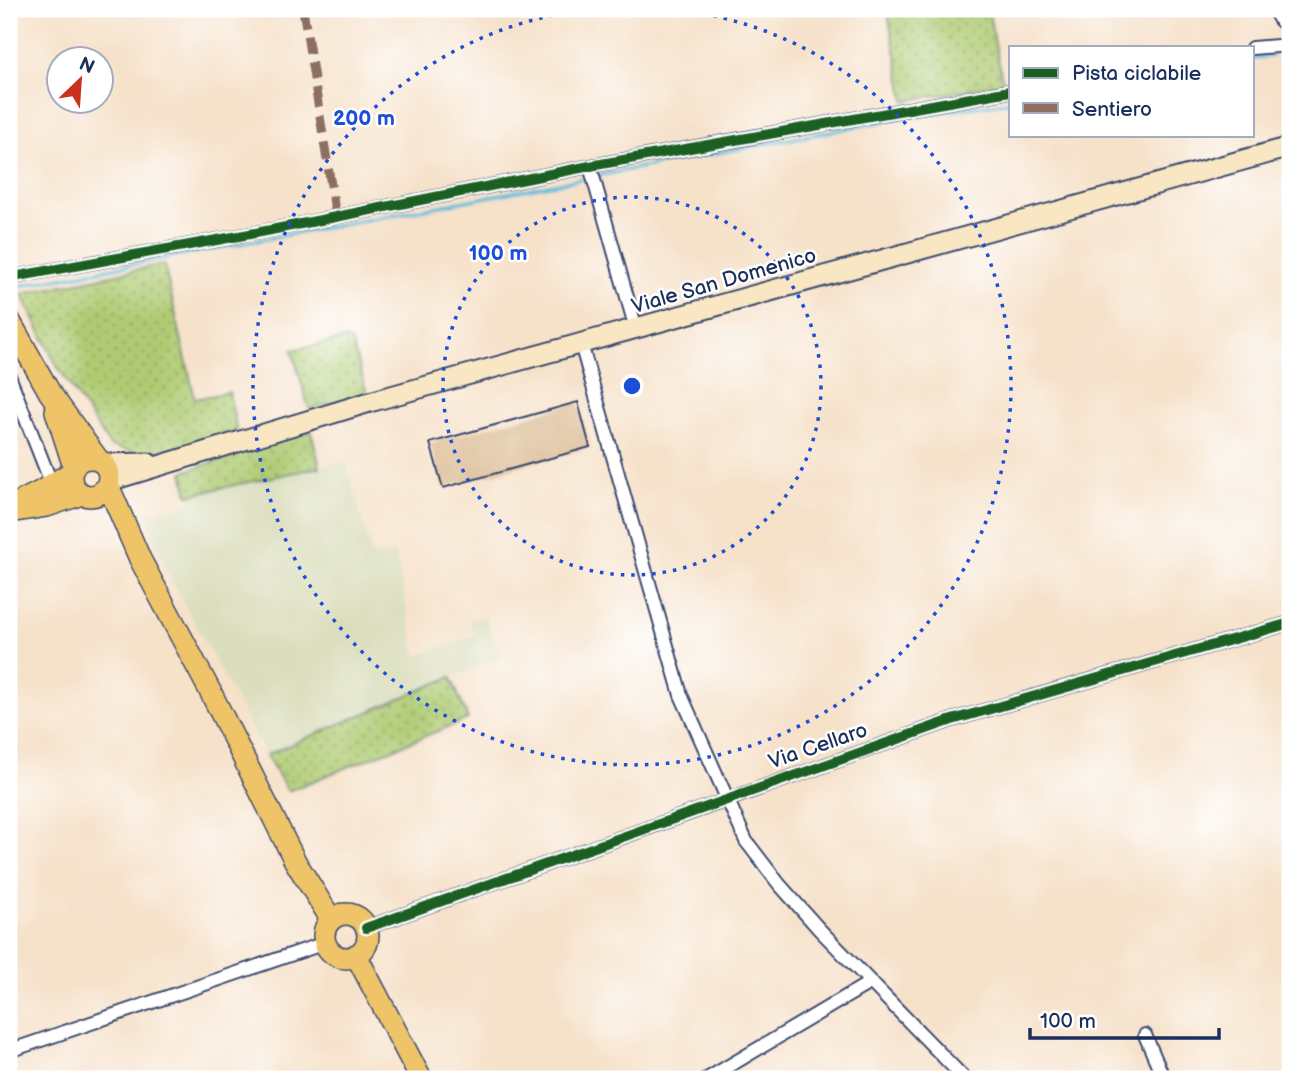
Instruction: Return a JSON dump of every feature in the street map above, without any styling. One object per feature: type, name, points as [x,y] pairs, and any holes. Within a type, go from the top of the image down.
[{"type":"main road","name":"Viale San Domenico","points":[[105,472],[170,463],[373,401],[1290,147]]},
{"type":"main road","points":[[9,320],[50,393],[105,472],[134,546],[295,861],[331,919]]},
{"type":"main road","points":[[50,393],[73,470],[75,487],[134,546]]},
{"type":"main road","points":[[9,510],[52,485],[88,458],[105,472]]},
{"type":"main road","points":[[9,510],[47,506],[85,495],[100,494],[105,472]]},
{"type":"main road","points":[[344,914],[362,922],[366,928],[365,946],[356,955],[344,958],[338,956],[325,943],[325,930],[331,919],[344,914]]},
{"type":"main road","points":[[356,955],[421,1079]]},
{"type":"street","points":[[1273,9],[1280,20],[1290,28]]},
{"type":"street","points":[[1254,48],[1290,45]]},
{"type":"street","points":[[9,273],[19,276],[593,173],[1009,91]]},
{"type":"street","points":[[593,173],[636,329]]},
{"type":"street","points":[[581,344],[681,695],[746,841],[779,884],[965,1079]]},
{"type":"street","points":[[9,376],[52,485]]},
{"type":"street","name":"Via Cellaro","points":[[366,928],[952,720],[1290,623]]},
{"type":"street","points":[[9,1052],[325,943]]},
{"type":"street","points":[[707,1079],[871,982]]},
{"type":"street","points":[[1145,1035],[1164,1079]]},
{"type":"shaded area","points":[[346,461],[372,555],[395,554],[417,656],[475,635],[469,621],[485,615],[501,657],[266,755],[165,568],[147,514],[190,504],[188,495]]},
{"type":"green space","points":[[887,9],[988,9],[1003,83],[905,101]]},
{"type":"green space","points":[[164,264],[195,399],[229,392],[237,431],[145,455],[110,446],[57,366],[22,294]]},
{"type":"green space","points":[[346,339],[351,341],[353,346],[367,393],[309,409],[292,350]]},
{"type":"green space","points":[[311,431],[320,467],[188,495],[183,472]]},
{"type":"green space","points":[[451,677],[468,719],[288,791],[266,755]]},
{"type":"building","points":[[578,402],[590,447],[443,488],[430,443]]},
{"type":"waterway","points":[[1254,59],[1272,56]]},
{"type":"waterway","points":[[9,288],[912,116],[1009,102]]},
{"type":"marked path","points":[[303,9],[336,217]]},
{"type":"cycle path","points":[[9,273],[19,276],[261,232],[590,166],[1009,91]]},
{"type":"cycle path","points":[[366,928],[952,720],[1290,623]]}]
